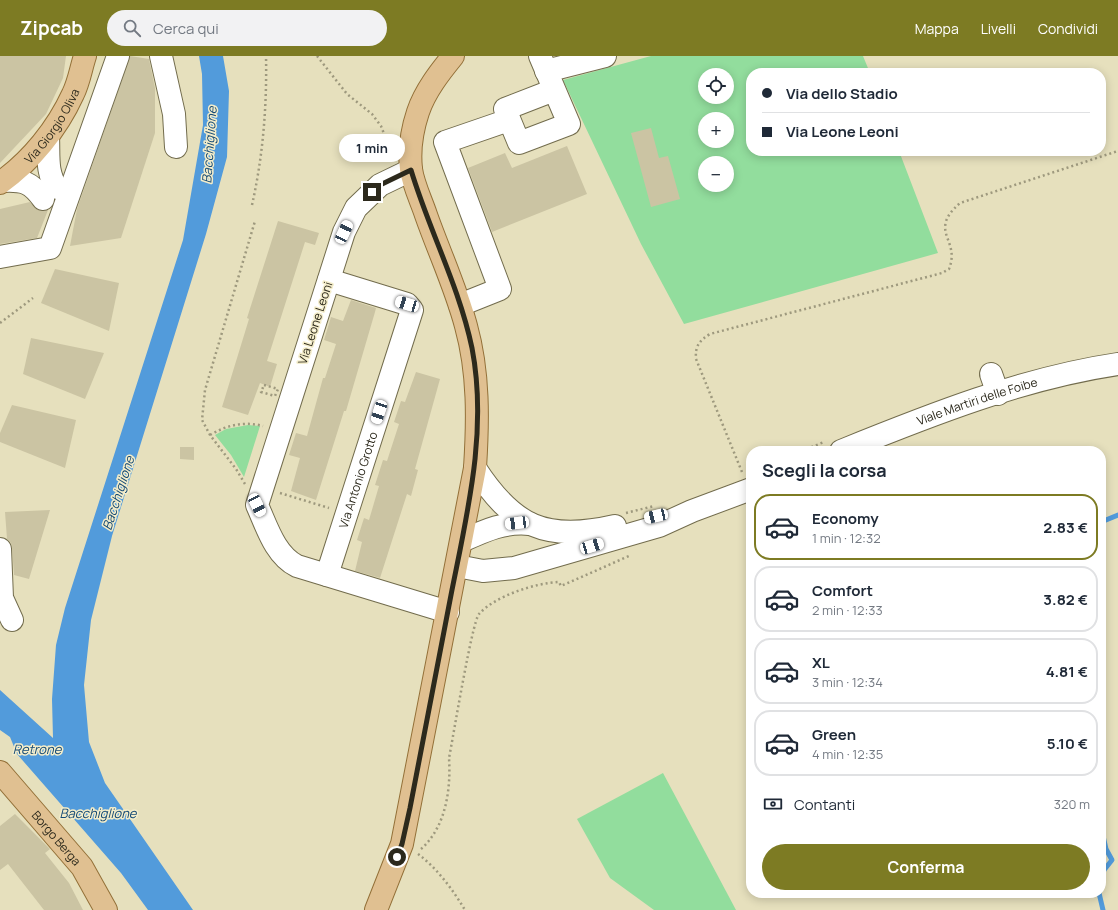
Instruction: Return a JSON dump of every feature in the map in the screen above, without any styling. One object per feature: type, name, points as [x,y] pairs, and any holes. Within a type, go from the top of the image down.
[{"type":"main road","name":"Via Giorgio Oliva","points":[[2,182],[47,136],[74,93],[85,56]]},
{"type":"main road","points":[[376,910],[402,844],[475,468],[478,421],[472,348],[460,305],[418,193],[406,173],[413,130],[418,111],[438,66],[453,56]]},
{"type":"main road","name":"Borgo Berga","points":[[0,772],[82,867],[106,910]]},
{"type":"street","points":[[0,257],[50,248],[118,56]]},
{"type":"street","points":[[161,56],[174,114],[176,147]]},
{"type":"street","points":[[547,75],[569,124],[519,143],[505,109],[547,75],[604,56]]},
{"type":"street","points":[[460,305],[500,289],[445,142],[510,120]]},
{"type":"street","points":[[2,182],[17,180],[50,195],[42,181],[47,136],[57,139],[62,148],[70,154]]},
{"type":"street","name":"Via Leone Leoni","points":[[260,496],[344,232],[356,208],[380,185],[406,173]]},
{"type":"street","name":"Via Antonio Grotto","points":[[327,574],[412,310],[407,304],[329,280]]},
{"type":"street","name":"Viale Martiri delle Foibe","points":[[854,446],[926,417],[998,394],[1061,376],[1118,364]]},
{"type":"street","points":[[991,374],[998,394]]},
{"type":"street","points":[[475,468],[486,485],[507,508],[518,518],[530,524]]},
{"type":"street","points":[[457,566],[482,571],[514,568],[659,526],[746,483]]},
{"type":"street","points":[[260,496],[280,552],[288,562],[448,612]]},
{"type":"street","points":[[462,541],[504,524],[530,524],[564,533],[589,532],[656,516],[692,510]]},
{"type":"street","points":[[0,549],[2,598],[12,620]]},
{"type":"path","points":[[252,205],[259,172],[264,127],[267,90],[266,56]]},
{"type":"path","points":[[317,56],[347,94],[372,114],[381,126],[406,173]]},
{"type":"path","points":[[1106,155],[1118,151]]},
{"type":"path","points":[[746,480],[696,359],[695,350],[700,341],[710,334],[942,273],[949,268],[953,255],[944,227],[946,219],[960,203],[1103,156]]},
{"type":"path","points":[[255,221],[205,390],[202,420],[210,435],[236,469],[260,496],[346,513]]},
{"type":"path","points":[[0,323],[33,298]]},
{"type":"path","points":[[264,385],[278,389],[276,396],[261,392],[264,385]]},
{"type":"path","points":[[210,435],[231,425],[243,423],[252,423],[281,431]]},
{"type":"path","points":[[623,513],[656,506]]},
{"type":"path","points":[[465,910],[458,898],[429,862],[416,853],[427,843],[439,822],[447,798],[451,781],[449,758],[478,616],[497,599],[548,582],[559,582],[561,586]]},
{"type":"green space","points":[[651,56],[863,56],[868,68],[746,68],[746,156],[901,156],[938,253],[684,324],[641,244],[563,80]]},
{"type":"green space","points":[[248,425],[260,426],[244,477],[231,455],[215,435],[226,429]]},
{"type":"green space","points":[[663,773],[736,910],[654,910],[610,878],[577,819]]},
{"type":"water","name":"Bacchiglione","points":[[199,56],[223,56],[229,91],[227,157],[206,234],[112,536],[91,620],[84,685],[89,742],[105,783],[193,910],[148,910],[121,873],[17,754],[10,737],[0,730],[0,690],[53,738],[52,699],[56,645],[65,608],[183,240],[203,125],[202,74]]},
{"type":"building","points":[[0,56],[66,56],[63,78],[46,114],[0,163]]},
{"type":"building","points":[[130,56],[149,59],[155,88],[155,133],[121,238],[70,246],[77,209]]},
{"type":"building","points":[[651,128],[659,158],[668,156],[680,199],[651,207],[631,133]]},
{"type":"building","points":[[567,146],[587,194],[492,232],[468,168],[505,153],[512,168]]},
{"type":"building","points":[[30,202],[38,210],[48,210],[37,238],[0,244],[0,209]]},
{"type":"building","points":[[278,221],[319,233],[315,245],[305,242],[267,361],[277,364],[270,387],[260,383],[248,415],[222,407],[249,319],[247,318]]},
{"type":"building","points":[[55,269],[119,283],[109,331],[41,303]]},
{"type":"building","points":[[351,300],[376,308],[346,411],[344,411],[316,500],[291,491],[300,458],[289,455],[296,433],[307,436],[323,378],[325,378],[336,344],[324,340],[331,317],[343,321]]},
{"type":"building","points":[[31,338],[104,353],[85,399],[23,374]]},
{"type":"building","points":[[416,372],[440,379],[415,469],[418,470],[411,496],[407,494],[380,578],[355,571],[362,542],[357,540],[364,518],[369,520],[379,486],[375,485],[383,460],[387,461],[399,424],[394,422],[401,401],[405,402]]},
{"type":"building","points":[[12,405],[76,420],[65,468],[0,442],[0,433]]},
{"type":"building","points":[[180,447],[194,447],[194,460],[180,459]]},
{"type":"building","points":[[50,510],[29,579],[14,575],[12,548],[11,543],[7,539],[5,512]]},
{"type":"building","points":[[15,814],[50,849],[45,853],[69,883],[83,910],[44,910],[8,864],[0,870],[0,826]]},
{"type":"waterway","points":[[1106,520],[1118,515]]},
{"type":"waterway","points":[[1106,849],[1112,860],[1106,868]]},
{"type":"waterway","points":[[1100,898],[1103,910]]},
{"type":"route","points":[[372,192],[380,185],[411,170],[430,227],[457,296],[472,348],[478,421],[475,468],[462,541],[410,808],[402,844],[397,857]]},
{"type":"water label","name":"Retrone","points":[[37,749]]}]
